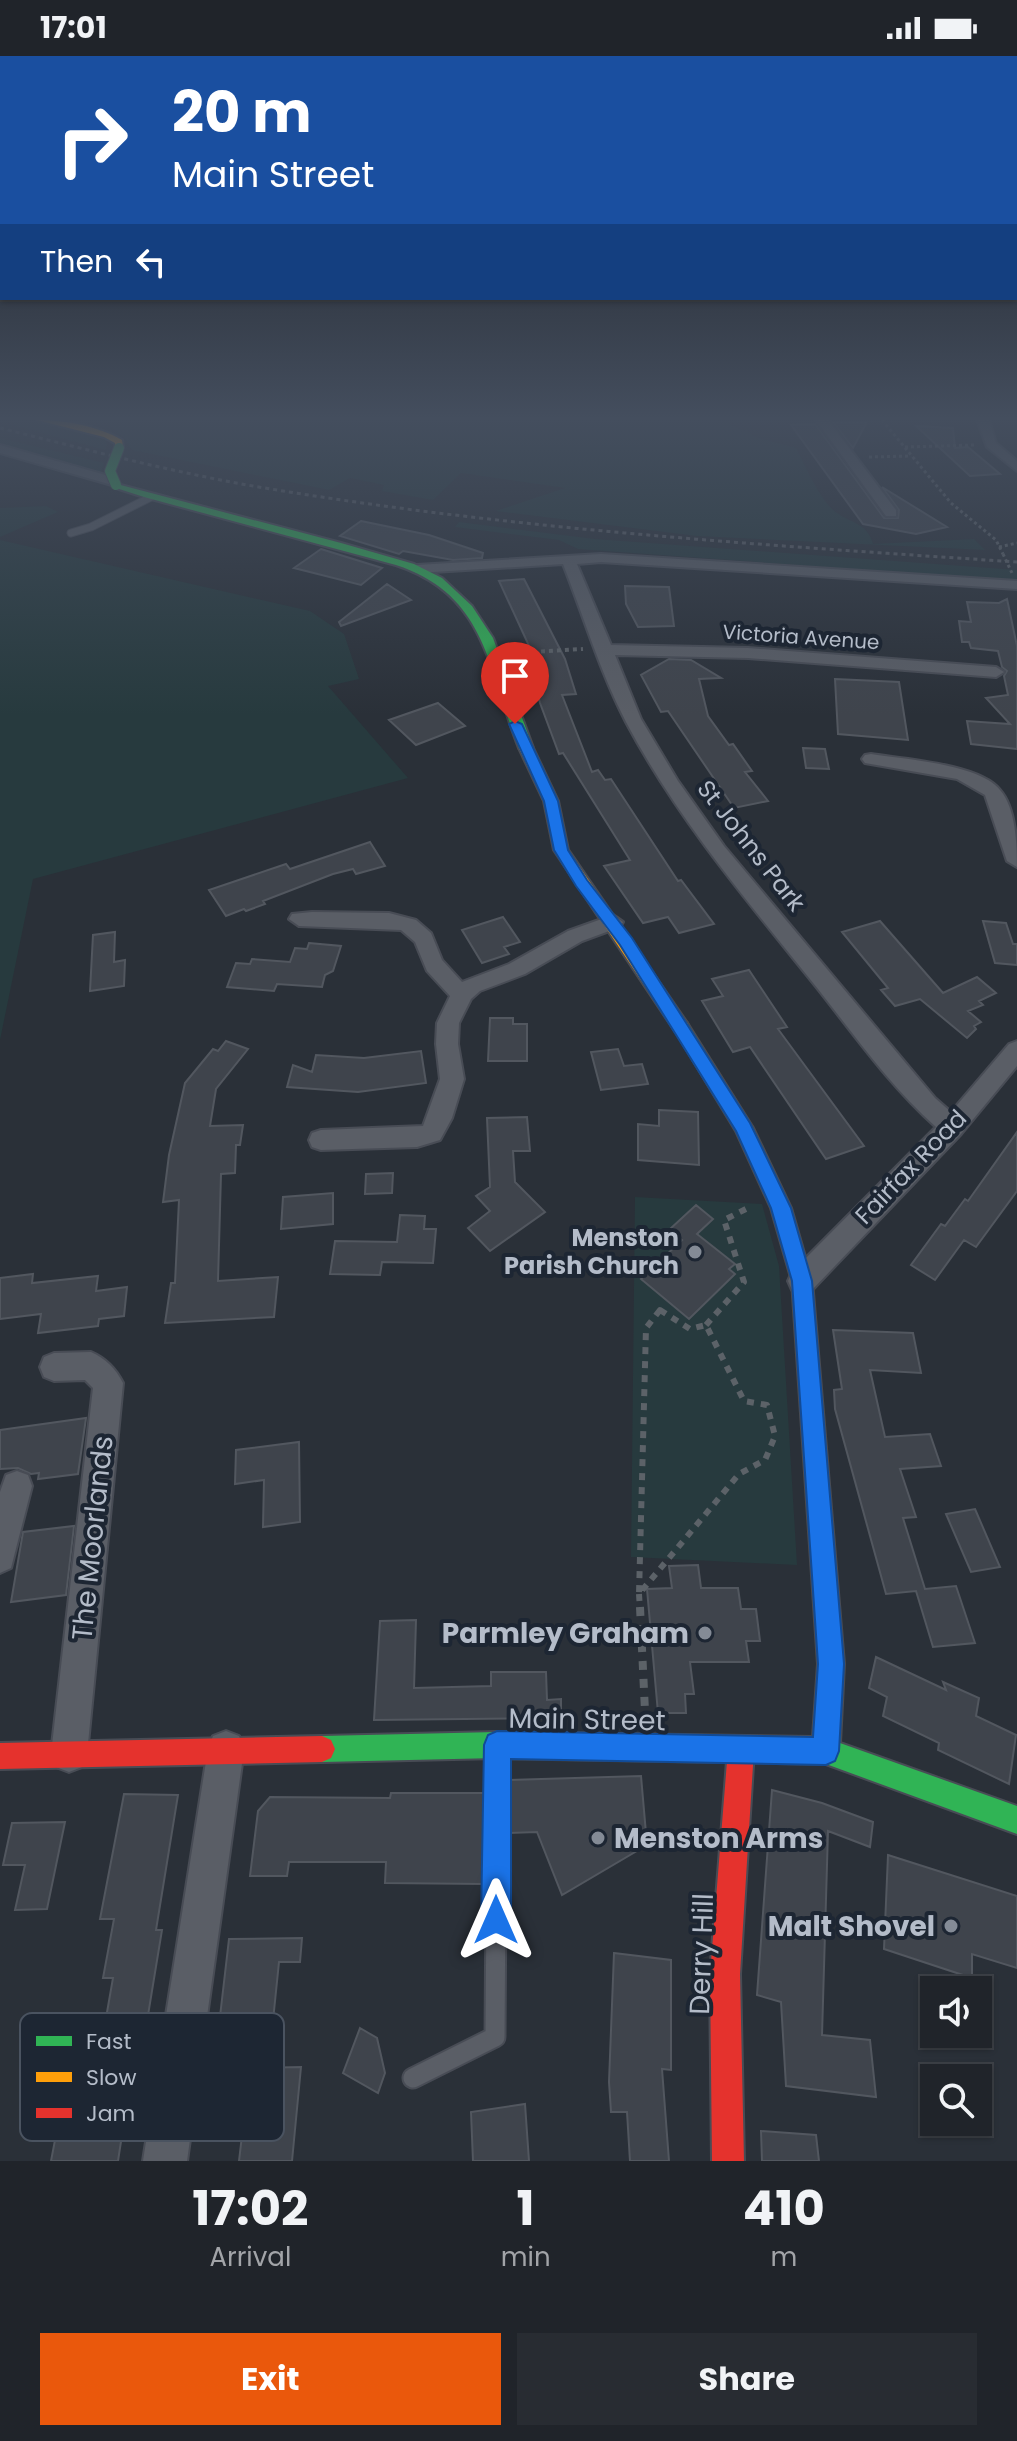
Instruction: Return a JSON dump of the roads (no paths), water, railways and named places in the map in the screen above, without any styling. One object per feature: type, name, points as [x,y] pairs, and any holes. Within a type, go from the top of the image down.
[{"type":"street","points":[[231,518],[317,538],[417,569],[447,586],[478,621],[496,654],[515,724],[551,801],[561,850],[581,883],[613,922],[744,1128],[775,1195],[802,1281],[831,1664],[826,1751]]},
{"type":"street","points":[[417,569],[568,559],[629,560],[1015,579]]},
{"type":"street","name":"St Johns Park","points":[[568,559],[633,719],[654,758],[717,850],[880,1050],[927,1105],[952,1127]]},
{"type":"street","name":"Victoria Avenue","points":[[603,649],[748,653],[996,672]]},
{"type":"street","points":[[871,759],[962,774],[993,792],[1017,861]]},
{"type":"street","points":[[299,919],[318,917],[346,921],[383,918],[404,923],[417,930],[425,940],[433,963],[462,994]]},
{"type":"street","points":[[321,1140],[417,1137],[431,1133],[438,1127],[452,1079],[447,1044],[448,1023],[462,994],[472,986],[517,969],[575,936],[613,922]]},
{"type":"street","name":"Fairfax Road","points":[[802,1281],[952,1127],[1017,1050]]},
{"type":"street","name":"The Moorlands","points":[[54,1367],[91,1366],[108,1383],[69,1754]]},
{"type":"street","points":[[0,1557],[17,1486]]},
{"type":"street","name":"Main Street","points":[[0,1756],[497,1745],[826,1751],[1017,1820]]},
{"type":"street","points":[[187,2013],[226,1749]]},
{"type":"street","name":"Derry Hill","points":[[728,2161],[725,1974],[741,1749]]},
{"type":"street","points":[[165,2161],[168,2141]]},
{"type":"lane","points":[[71,533],[109,518]]},
{"type":"lane","points":[[413,2078],[495,2037],[497,1745]]},
{"type":"railway","points":[[483,518],[729,542],[1017,562]]},
{"type":"place","name":"Menston Parish Church","points":[[695,1252]]},
{"type":"place","name":"Parmley Graham","points":[[705,1633]]},
{"type":"place","name":"Menston Arms","points":[[598,1838]]},
{"type":"place","name":"Malt Shovel","points":[[951,1926]]}]
